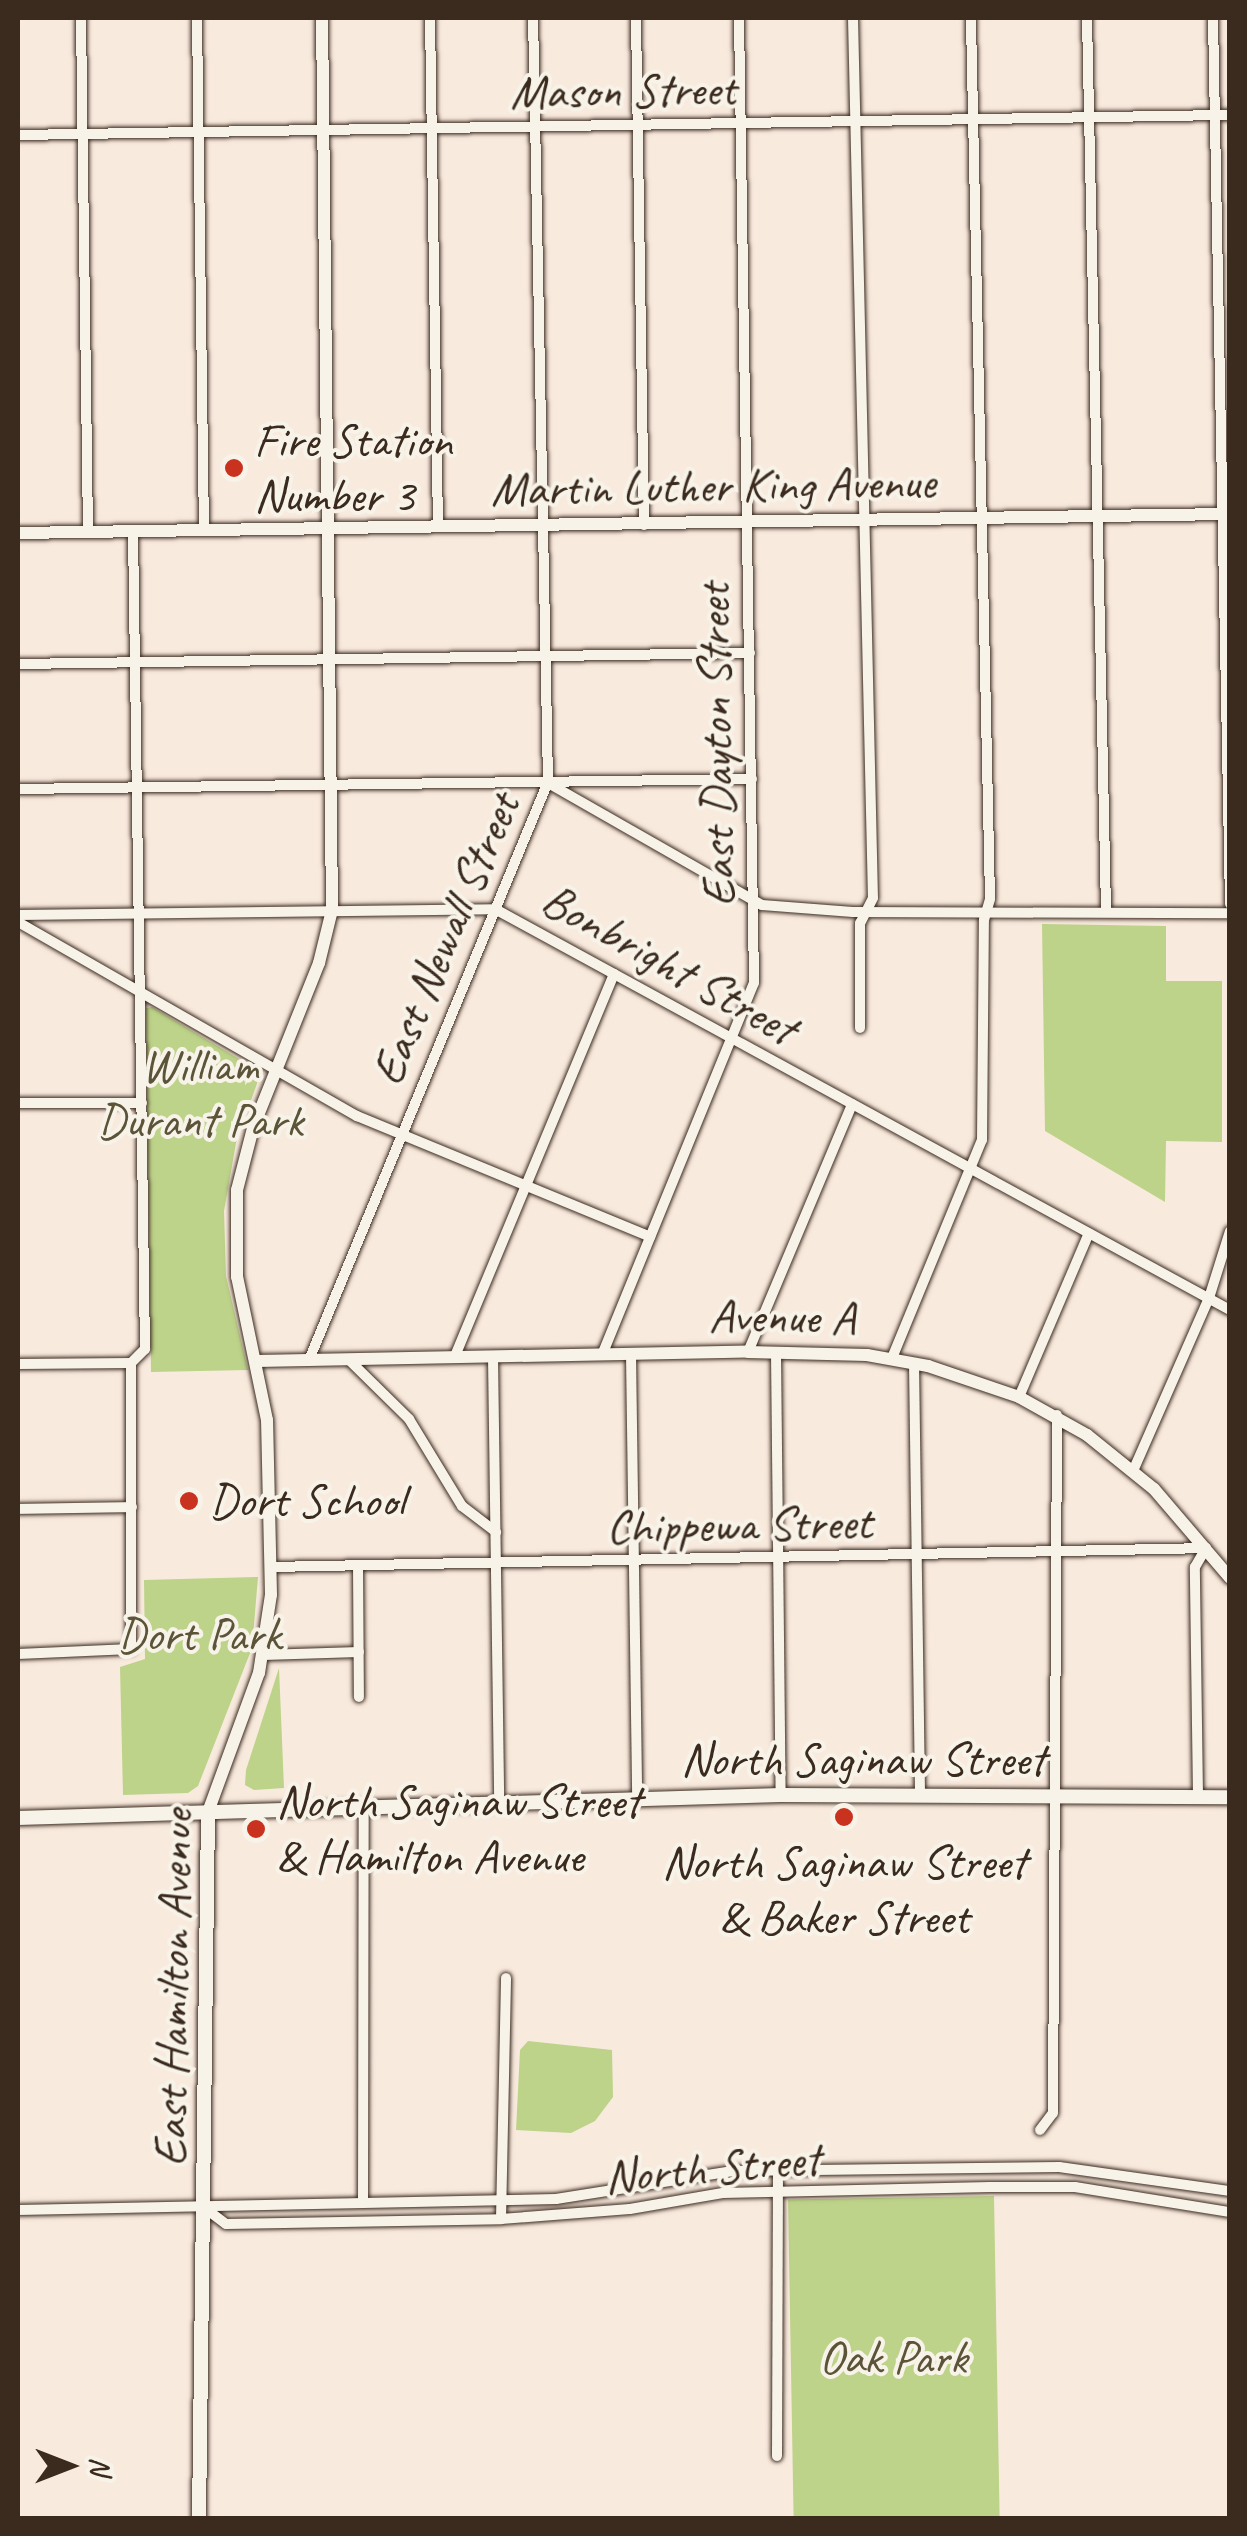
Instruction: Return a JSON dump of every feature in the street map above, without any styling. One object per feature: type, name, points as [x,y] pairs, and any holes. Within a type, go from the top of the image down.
[{"type":"main road","name":"North Saginaw Street","points":[[18,1818],[781,1796],[1230,1796]]},
{"type":"main road","name":"East Hamilton Avenue","points":[[199,2518],[206,2208],[208,1812]]},
{"type":"street","points":[[81,18],[88,532]]},
{"type":"street","points":[[197,18],[204,531]]},
{"type":"street","name":"East Hamilton Avenue","points":[[208,1812],[264,1655],[271,1567],[267,1420],[237,1277],[235,1211],[246,1150],[332,910],[322,18]]},
{"type":"street","points":[[430,18],[438,528]]},
{"type":"street","name":"East Newall Street","points":[[309,1360],[548,782],[533,18]]},
{"type":"street","points":[[636,18],[644,525]]},
{"type":"street","name":"East Dayton Street","points":[[602,1355],[754,984],[740,18]]},
{"type":"street","points":[[854,18],[873,898],[860,923],[860,1028]]},
{"type":"street","points":[[892,1358],[982,1140],[984,911],[990,899],[970,18]]},
{"type":"street","points":[[1087,18],[1106,912]]},
{"type":"street","points":[[1213,18],[1226,514],[1230,904]]},
{"type":"street","name":"Mason Street","points":[[18,135],[1230,114]]},
{"type":"street","name":"Martin Luther King Avenue","points":[[18,533],[1226,514]]},
{"type":"street","points":[[18,1654],[131,1650],[135,1362],[145,1349],[133,532]]},
{"type":"street","points":[[18,664],[750,653]]},
{"type":"street","points":[[18,789],[752,779]]},
{"type":"street","points":[[548,782],[753,900],[867,912],[1230,913]]},
{"type":"street","name":"Bonbright Street","points":[[18,918],[495,909],[1230,1310]]},
{"type":"street","points":[[18,918],[139,994],[402,1133],[650,1237]]},
{"type":"street","points":[[454,1356],[614,974]]},
{"type":"street","points":[[18,1104],[142,1103]]},
{"type":"street","points":[[748,1352],[852,1104]]},
{"type":"street","points":[[1133,1470],[1209,1298],[1230,1231]]},
{"type":"street","points":[[1019,1397],[1090,1234]]},
{"type":"street","name":"Avenue A","points":[[257,1362],[748,1352],[892,1358],[1019,1397],[1056,1416],[1133,1470],[1230,1578]]},
{"type":"street","points":[[776,1352],[781,1796]]},
{"type":"street","points":[[631,1354],[637,1800]]},
{"type":"street","points":[[493,1357],[499,1804]]},
{"type":"street","points":[[348,1360],[410,1418],[462,1506],[483,1529],[496,1532]]},
{"type":"street","points":[[18,1364],[135,1362]]},
{"type":"street","points":[[914,1363],[920,1795]]},
{"type":"street","points":[[1040,2130],[1054,2113],[1058,1796],[1056,1416]]},
{"type":"street","points":[[18,1509],[132,1508]]},
{"type":"street","points":[[1198,1796],[1195,1567],[1206,1548]]},
{"type":"street","name":"Chippewa Street","points":[[271,1567],[1057,1556],[1206,1548]]},
{"type":"street","points":[[358,1565],[359,1696]]},
{"type":"street","points":[[264,1655],[359,1652]]},
{"type":"street","points":[[363,2202],[364,1808]]},
{"type":"street","points":[[502,2219],[506,1978]]},
{"type":"street","points":[[1007,2167],[1008,2187]]},
{"type":"street","name":"North Street","points":[[18,2210],[584,2197],[699,2174],[1007,2167],[1096,2170],[1230,2191]]},
{"type":"street","points":[[778,2171],[778,2456]]},
{"type":"street","name":"North Street","points":[[206,2208],[226,2224],[502,2219],[778,2191],[1075,2187],[1230,2212]]},
{"type":"green space","points":[[1042,924],[1166,926],[1166,981],[1222,981],[1222,1142],[1166,1141],[1165,1202],[1045,1131]]},
{"type":"green space","name":"William Durant Park","points":[[152,1007],[261,1072],[236,1143],[224,1211],[226,1276],[248,1370],[151,1372],[146,1008]]},
{"type":"green space","name":"Dort Park","points":[[258,1577],[252,1648],[198,1786],[188,1793],[123,1795],[120,1667],[145,1659],[144,1580]]},
{"type":"green space","name":"Dort Park","points":[[279,1668],[284,1788],[254,1790],[245,1785],[246,1770]]},
{"type":"green space","points":[[528,2041],[612,2050],[613,2097],[595,2121],[571,2133],[516,2130],[520,2050]]},
{"type":"green space","name":"Oak Park","points":[[994,2196],[1000,2518],[794,2518],[788,2200]]},
{"type":"place","name":"Fire Station Number 3","points":[[234,468]]},
{"type":"place","name":"Dort School","points":[[189,1501]]},
{"type":"place","name":"North Saginaw Street & Baker Street","points":[[844,1817]]},
{"type":"place","name":"North Saginaw Street & Hamilton Avenue","points":[[256,1829]]}]
